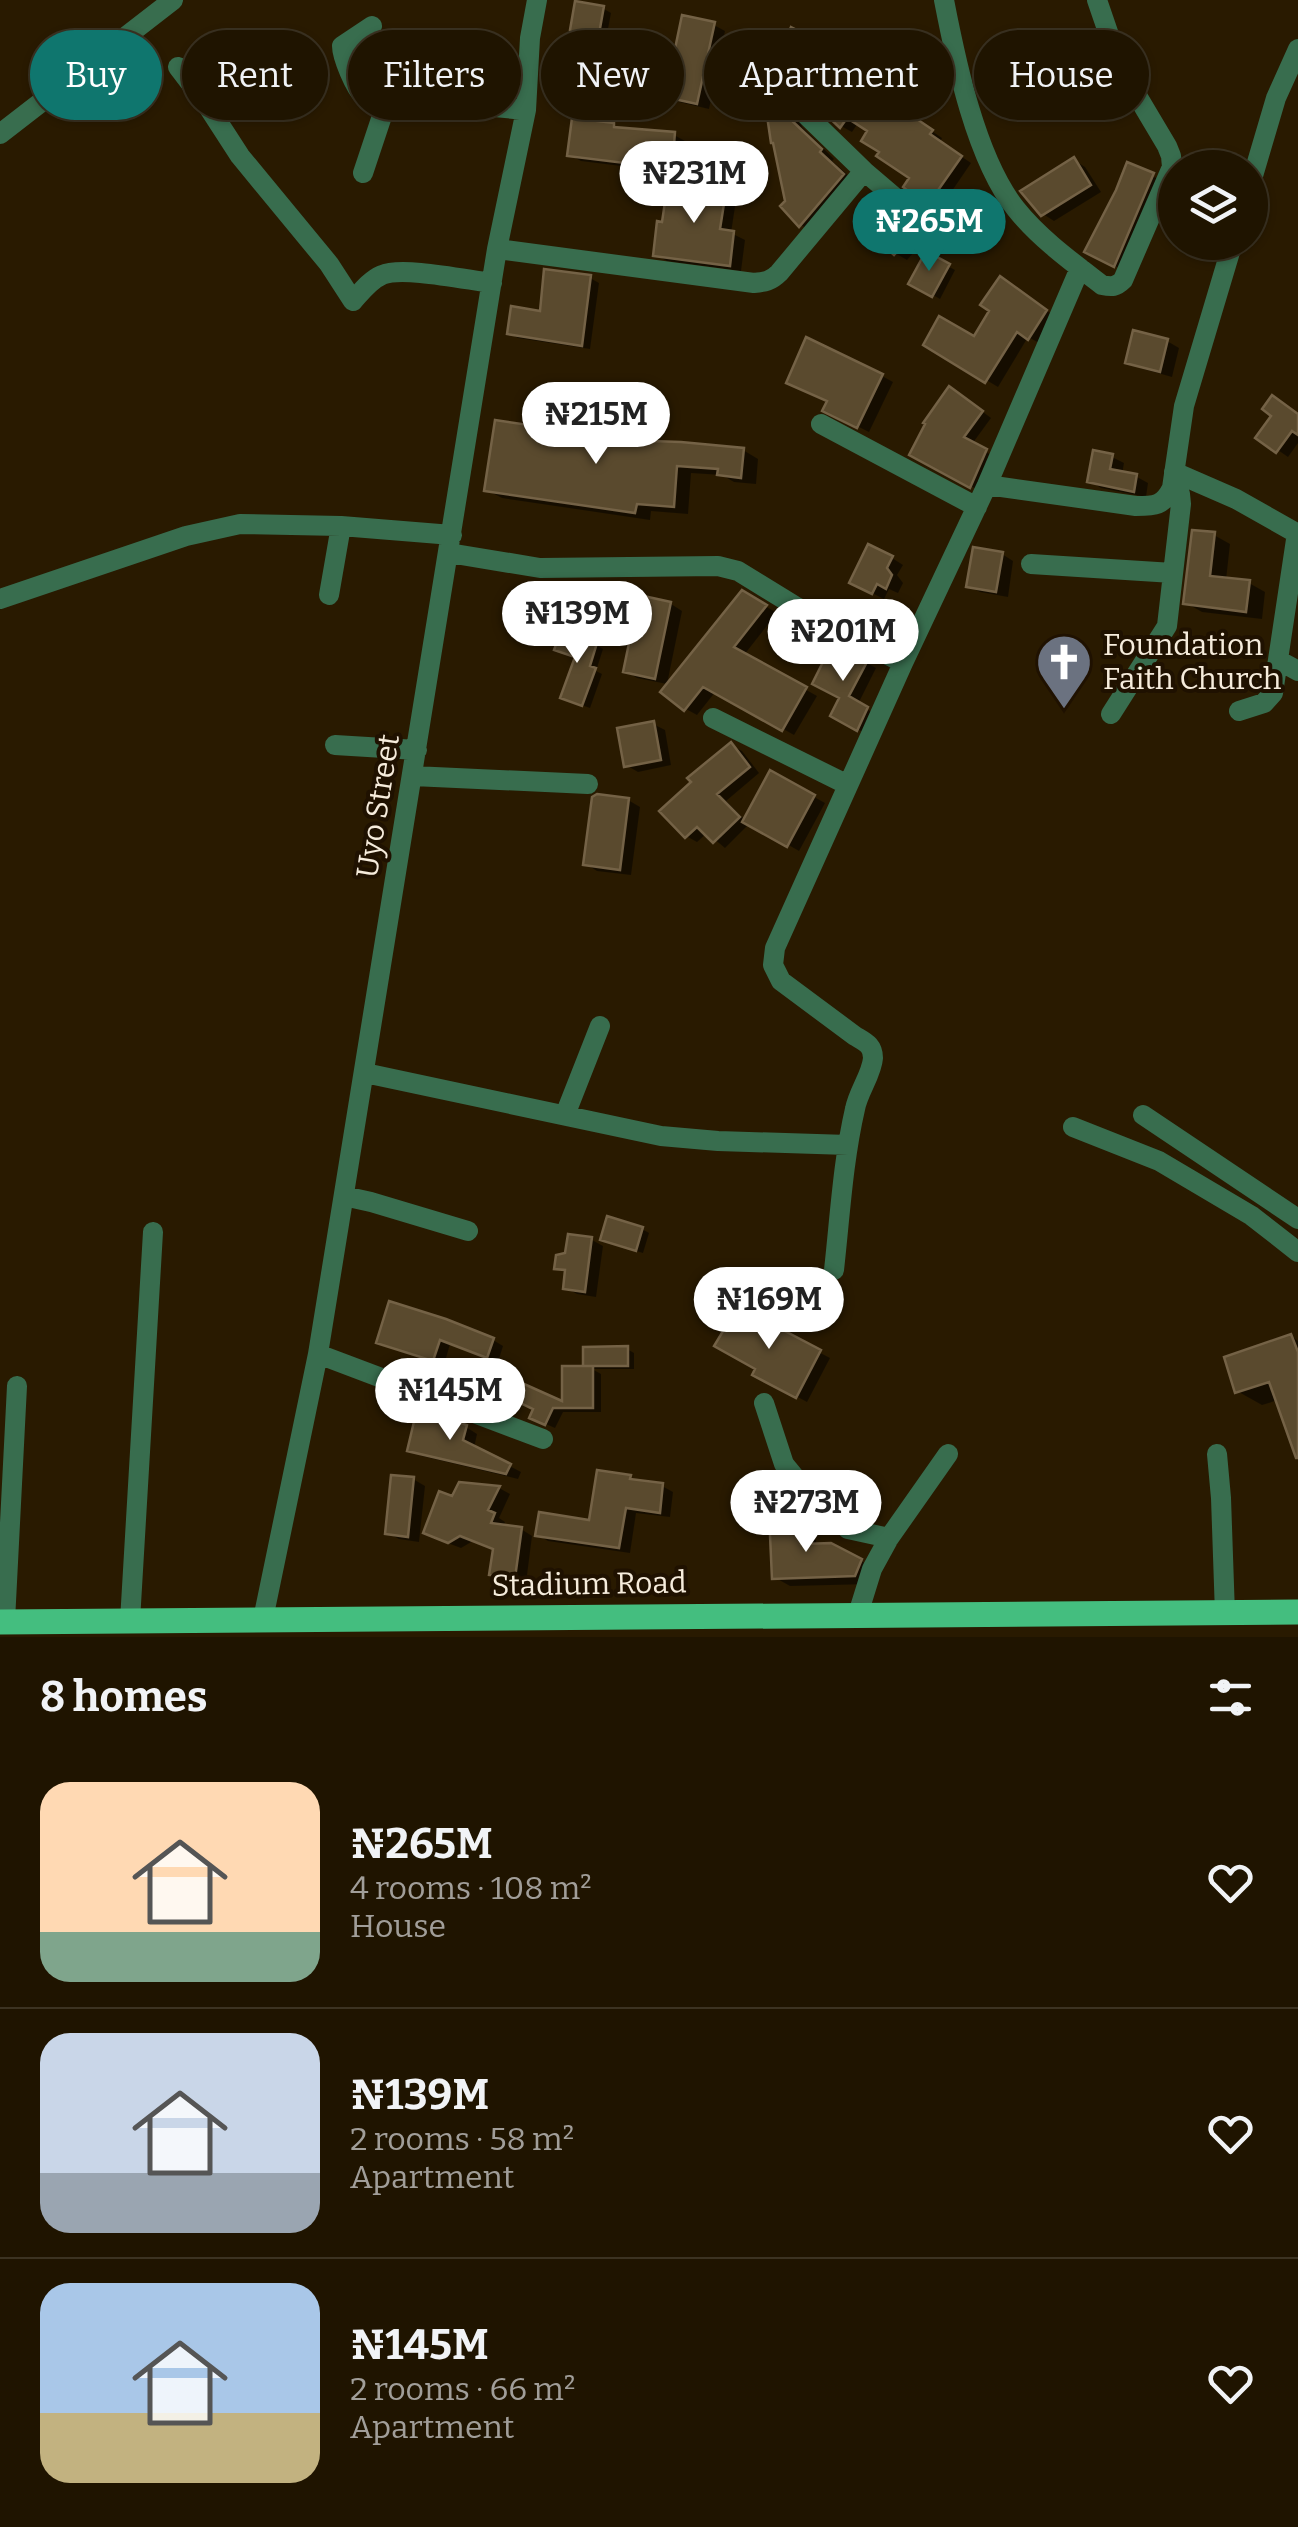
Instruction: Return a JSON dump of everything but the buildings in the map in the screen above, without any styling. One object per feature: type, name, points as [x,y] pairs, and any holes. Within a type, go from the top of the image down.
[{"type":"main road","name":"Stadium Road","points":[[2,1622],[858,1614],[1064,1626],[1298,1612]]},
{"type":"street","points":[[0,134],[173,0]]},
{"type":"street","name":"Uyo Street","points":[[263,1619],[318,1354],[497,249],[526,110],[530,38],[537,0]]},
{"type":"street","points":[[944,0],[959,72],[999,184],[1017,210],[1080,268],[1102,285],[1118,286],[1172,167],[1167,146],[1120,68],[1097,0]]},
{"type":"street","points":[[366,30],[372,26]]},
{"type":"street","points":[[348,42],[342,46],[342,56],[348,62]]},
{"type":"street","points":[[1261,150],[1276,98],[1298,49]]},
{"type":"street","points":[[178,67],[240,156],[329,264],[353,301],[384,274],[399,272],[492,283]]},
{"type":"street","points":[[521,110],[526,110]]},
{"type":"street","points":[[363,173],[381,120]]},
{"type":"street","points":[[811,120],[932,228]]},
{"type":"street","points":[[497,249],[764,282],[779,273],[864,171]]},
{"type":"street","points":[[987,485],[1136,506],[1154,506],[1166,499],[1173,480],[1184,406],[1228,260]]},
{"type":"street","points":[[834,1270],[848,1145],[873,1052],[868,1043],[781,981],[773,965],[775,948],[987,485],[1080,268]]},
{"type":"street","points":[[821,424],[977,507]]},
{"type":"street","points":[[1173,480],[1236,499],[1297,534],[1272,693],[1264,703],[1239,711]]},
{"type":"street","points":[[1111,714],[1166,626],[1181,504],[1173,480]]},
{"type":"street","points":[[0,599],[210,530],[240,524],[342,526],[450,544],[540,568],[718,566],[738,572],[903,663]]},
{"type":"street","points":[[329,595],[342,526]]},
{"type":"street","points":[[1031,564],[1173,573]]},
{"type":"street","points":[[1278,660],[1298,671]]},
{"type":"street","points":[[713,718],[848,785]]},
{"type":"street","points":[[335,745],[417,750]]},
{"type":"street","points":[[413,776],[588,784]]},
{"type":"street","points":[[564,1115],[600,1026]]},
{"type":"street","points":[[365,1072],[661,1136],[848,1145]]},
{"type":"street","points":[[1142,1115],[1298,1219]]},
{"type":"street","points":[[1073,1127],[1160,1161],[1252,1216],[1298,1252]]},
{"type":"street","points":[[344,1196],[468,1231]]},
{"type":"street","points":[[130,1622],[152,1232]]},
{"type":"street","points":[[318,1354],[543,1439]]},
{"type":"street","points":[[2,1622],[17,1386]]},
{"type":"street","points":[[764,1403],[784,1464],[807,1492],[848,1529],[888,1538]]},
{"type":"street","points":[[858,1614],[872,1569],[888,1538],[948,1454]]},
{"type":"street","points":[[1218,1454],[1224,1614]]},
{"type":"place","name":"Foundation Faith Church","points":[[1064,711]]}]
